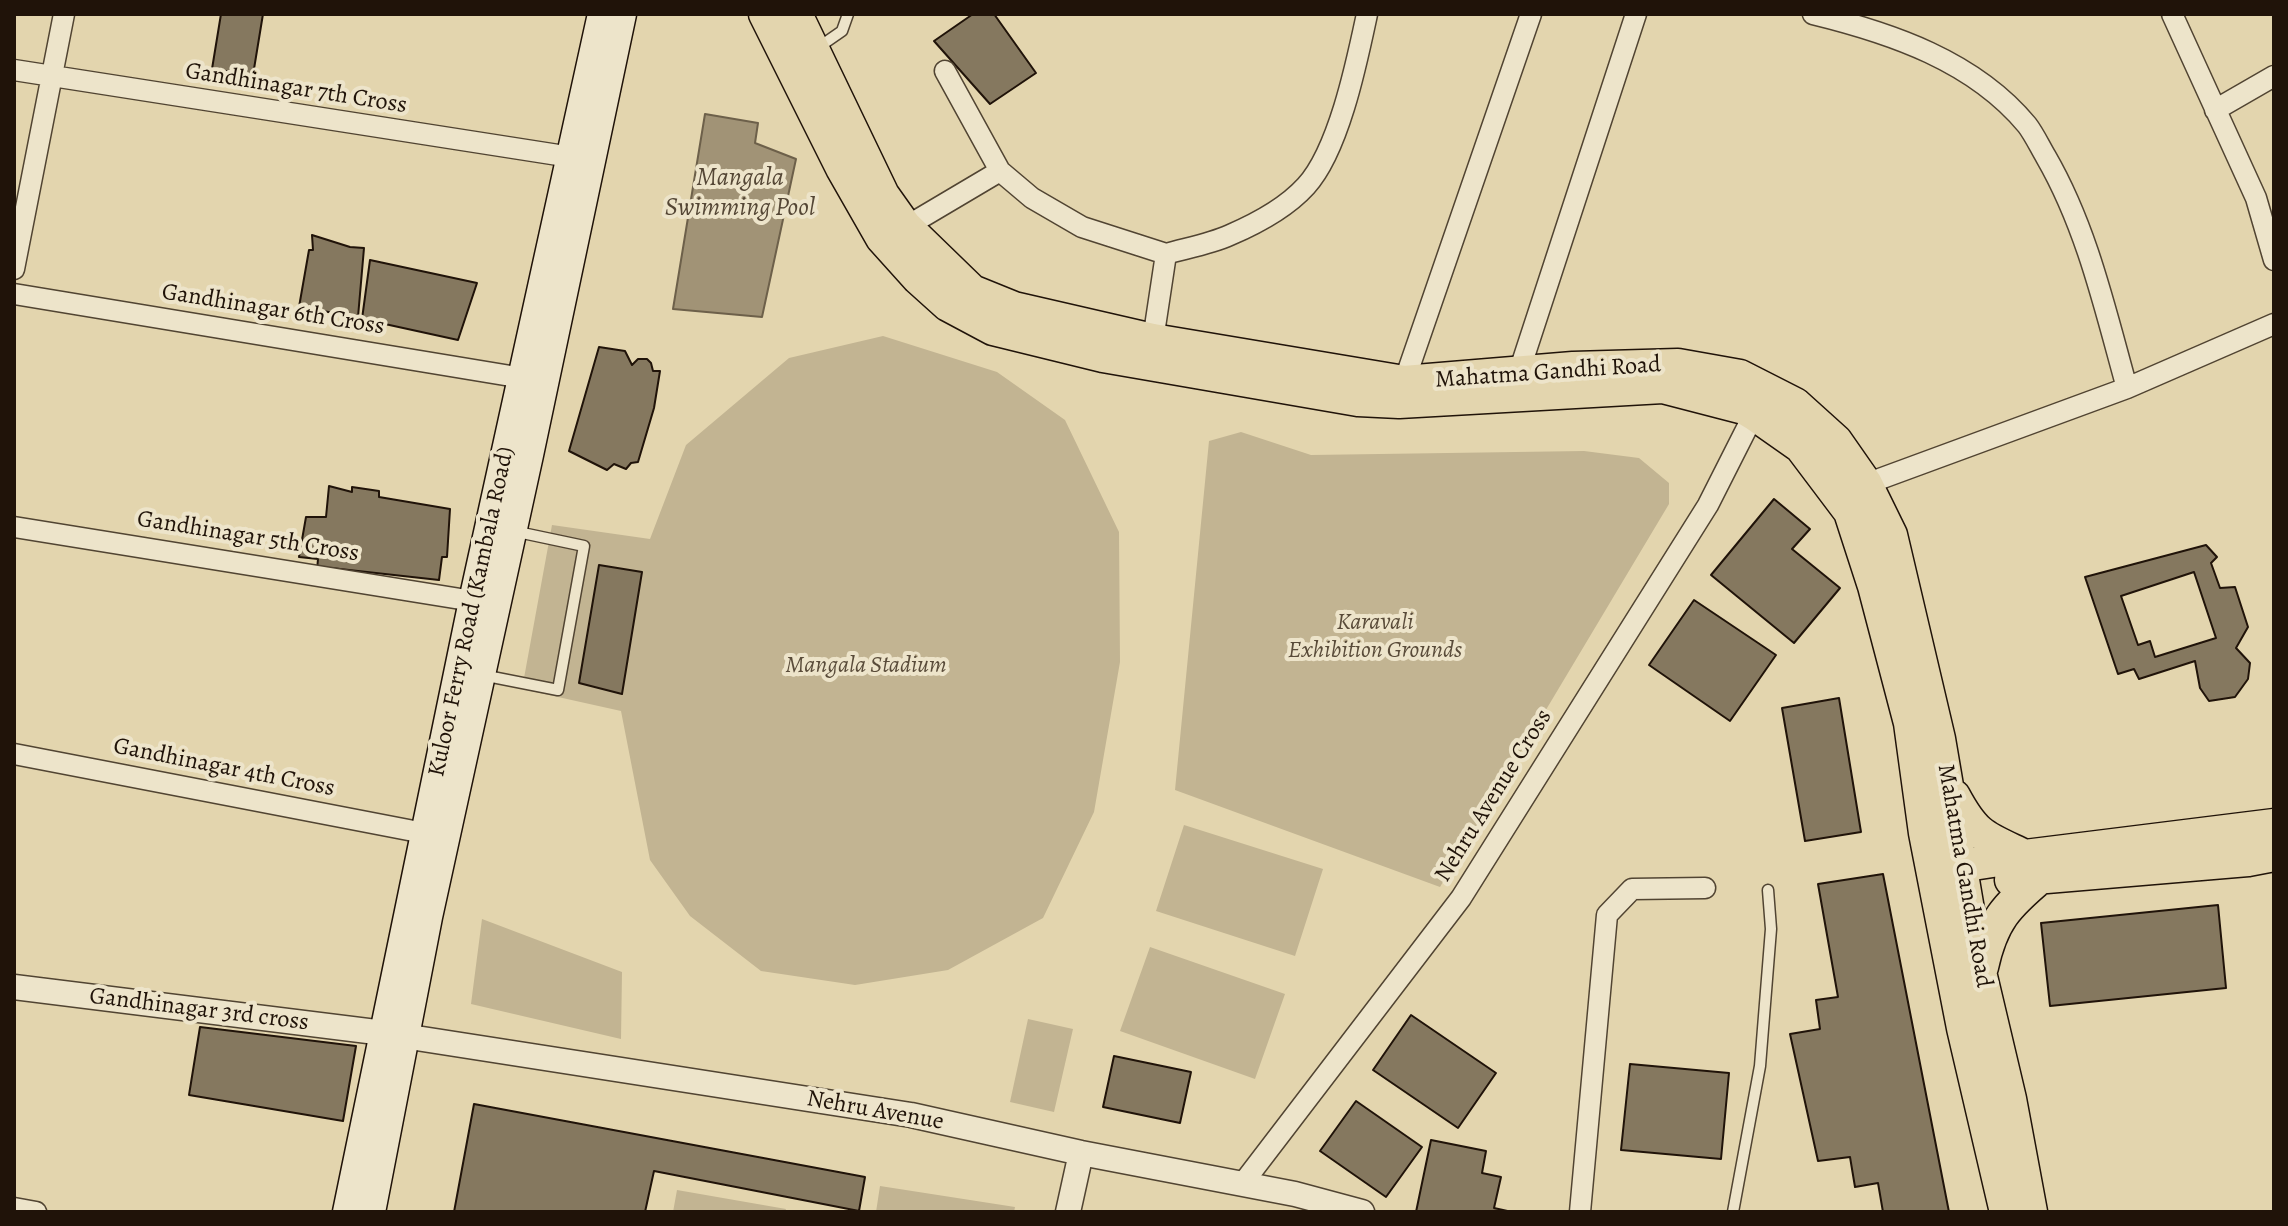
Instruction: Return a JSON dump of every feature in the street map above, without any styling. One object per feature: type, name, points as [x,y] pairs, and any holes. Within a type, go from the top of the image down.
[{"type":"main road","name":"Kuloor Ferry Road (Kambala Road)","points":[[347,1212],[394,1035],[512,531],[571,157],[602,14]]},
{"type":"main road","name":"Kuloor Ferry Road (Kambala Road)","points":[[371,1212],[424,833],[473,601],[534,380],[622,14]]},
{"type":"main road","name":"Mahatma Gandhi Road","points":[[765,14],[842,168],[895,233],[972,291],[1014,308],[1402,392],[1663,387],[1744,408],[1801,447],[1850,512],[1874,586],[1948,879],[1981,974],[2010,1099],[2031,1212]]},
{"type":"main road","name":"Mahatma Gandhi Road","points":[[796,14],[883,195],[895,233],[918,278],[948,305],[993,329],[1103,356],[1358,400],[1519,372],[1678,365],[1740,376],[1795,404],[1836,441],[1866,484],[1891,535],[1939,739],[1946,779],[1948,879],[1963,1028],[2006,1212]]},
{"type":"main road","points":[[1946,779],[1967,819],[1980,834],[2034,866],[2248,860],[2274,855]]},
{"type":"main road","points":[[1948,879],[2274,825]]},
{"type":"main road","points":[[1981,974],[1997,919],[2019,895],[2034,866]]},
{"type":"street","points":[[14,269],[64,14]]},
{"type":"street","points":[[945,71],[1000,171],[1032,198],[1074,223],[1166,254],[1227,237],[1252,225],[1291,201],[1309,184],[1320,166],[1353,81],[1367,14]]},
{"type":"street","points":[[1402,392],[1531,14]]},
{"type":"street","points":[[1519,372],[1636,14]]},
{"type":"street","points":[[1813,14],[1871,28],[1951,63],[1982,82],[2027,126],[2058,177],[2089,252],[2127,388]]},
{"type":"street","points":[[2172,14],[2256,198],[2274,260]]},
{"type":"street","name":"Gandhinagar 7th Cross","points":[[14,70],[571,157]]},
{"type":"street","points":[[2215,110],[2274,76]]},
{"type":"street","points":[[895,233],[1000,171]]},
{"type":"street","points":[[1153,340],[1166,254]]},
{"type":"street","name":"Gandhinagar 6th Cross","points":[[14,294],[534,380]]},
{"type":"street","points":[[1866,484],[2127,388],[2274,324]]},
{"type":"street","name":"Nehru Avenue Cross","points":[[1243,1183],[1461,898],[1708,505],[1754,414]]},
{"type":"street","name":"Gandhinagar 5th Cross","points":[[14,527],[473,601]]},
{"type":"street","name":"Gandhinagar 4th Cross","points":[[14,754],[424,833]]},
{"type":"street","points":[[1580,1212],[1607,915],[1632,889],[1705,888]]},
{"type":"street","name":"Gandhinagar 3rd cross","points":[[14,987],[394,1035]]},
{"type":"street","name":"Nehru Avenue","points":[[394,1035],[911,1115],[1081,1153],[1243,1183],[1362,1212]]},
{"type":"street","points":[[1068,1212],[1081,1153]]},
{"type":"street","points":[[14,1208],[36,1212]]},
{"type":"lane","points":[[813,52],[842,31],[848,14]]},
{"type":"lane","points":[[480,674],[558,690],[584,546],[512,531]]},
{"type":"lane","points":[[1733,1212],[1760,1066],[1771,929],[1768,890]]},
{"type":"green space","name":"Mangala Stadium","points":[[883,336],[997,372],[1065,420],[1119,532],[1120,662],[1094,812],[1043,918],[948,970],[855,985],[761,971],[690,916],[650,860],[621,711],[522,689],[552,525],[650,539],[686,445],[789,358]]},
{"type":"green space","name":"Karavali Exhibition Grounds","points":[[1241,432],[1311,455],[1584,451],[1639,458],[1669,483],[1669,504],[1440,887],[1175,790],[1209,441]]},
{"type":"green space","points":[[1184,825],[1323,869],[1295,956],[1156,911]]},
{"type":"green space","points":[[482,919],[622,972],[621,1039],[471,1004]]},
{"type":"green space","points":[[1150,947],[1285,994],[1255,1079],[1120,1031]]},
{"type":"green space","points":[[1028,1019],[1073,1029],[1054,1112],[1010,1102]]},
{"type":"green space","points":[[880,1186],[1015,1207],[1014,1212],[876,1212]]},
{"type":"green space","points":[[677,1190],[786,1209],[785,1212],[673,1212]]},
{"type":"water","name":"Mangala Swimming Pool","points":[[705,114],[758,123],[755,143],[796,159],[762,317],[673,309]]},
{"type":"building","points":[[221,14],[263,14],[253,75],[212,69]]},
{"type":"building","points":[[973,14],[994,14],[1036,73],[990,104],[934,41]]},
{"type":"building","points":[[312,235],[350,247],[364,248],[358,317],[299,307],[309,250],[313,250]]},
{"type":"building","points":[[370,260],[477,283],[458,340],[362,319]]},
{"type":"building","points":[[599,347],[625,351],[632,365],[638,359],[647,359],[653,371],[660,371],[654,408],[638,462],[631,463],[626,469],[614,464],[607,470],[569,451]]},
{"type":"building","points":[[329,486],[352,492],[352,487],[379,491],[379,497],[450,509],[447,557],[442,557],[439,580],[331,568],[331,571],[317,570],[318,559],[299,557],[306,517],[326,517]]},
{"type":"building","points":[[1774,499],[1810,529],[1792,549],[1840,588],[1794,643],[1711,575]]},
{"type":"building","points":[[2206,545],[2217,557],[2211,563],[2220,588],[2235,587],[2248,627],[2236,648],[2250,663],[2248,679],[2235,697],[2209,701],[2200,688],[2195,661],[2139,679],[2134,669],[2118,674],[2085,577]],"holes":[[[2194,572],[2216,638],[2155,657],[2150,641],[2138,645],[2121,596]]]},
{"type":"building","points":[[599,565],[642,572],[622,694],[579,683]]},
{"type":"building","points":[[1694,600],[1776,655],[1730,721],[1649,665]]},
{"type":"building","points":[[1839,698],[1861,832],[1805,841],[1782,708]]},
{"type":"building","points":[[1883,874],[1949,1212],[1883,1212],[1878,1183],[1855,1187],[1850,1157],[1818,1161],[1790,1034],[1820,1029],[1816,1000],[1838,997],[1818,884]]},
{"type":"building","points":[[2218,905],[2226,988],[2050,1006],[2041,923]]},
{"type":"building","points":[[1411,1015],[1496,1073],[1458,1128],[1373,1070]]},
{"type":"building","points":[[200,1027],[356,1046],[343,1121],[189,1095]]},
{"type":"building","points":[[1114,1056],[1191,1072],[1180,1123],[1103,1107]]},
{"type":"building","points":[[1630,1064],[1729,1073],[1721,1159],[1621,1150]]},
{"type":"building","points":[[1356,1101],[1422,1147],[1386,1197],[1320,1151]]},
{"type":"building","points":[[474,1104],[865,1177],[859,1211],[654,1171],[645,1212],[454,1212]]},
{"type":"building","points":[[1431,1140],[1486,1151],[1482,1173],[1501,1177],[1494,1208],[1512,1212],[1416,1212]]}]
